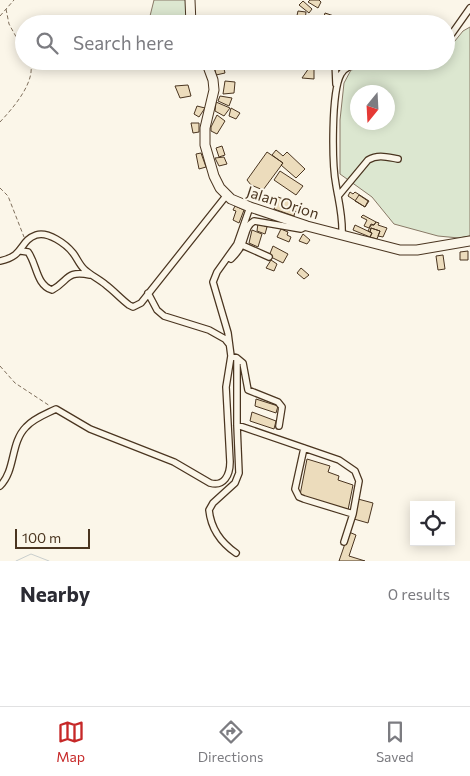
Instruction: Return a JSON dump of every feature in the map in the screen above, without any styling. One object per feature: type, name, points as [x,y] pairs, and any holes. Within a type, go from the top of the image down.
[{"type":"highway","points":[[190,0],[191,15]]},
{"type":"highway","name":"Jalan Orion","points":[[209,70],[214,90],[205,123],[205,145],[214,176],[226,196],[250,207],[308,226],[388,248],[409,251],[470,241]]},
{"type":"street","points":[[455,29],[470,8]]},
{"type":"street","points":[[335,70],[334,156],[336,185],[343,222],[342,235]]},
{"type":"street","points":[[336,88],[344,70]]},
{"type":"street","points":[[338,195],[368,160],[381,156],[398,159]]},
{"type":"street","points":[[0,260],[13,258],[21,251],[26,242],[36,235],[43,234],[64,244],[84,269],[129,305],[138,305],[226,196]]},
{"type":"street","points":[[236,553],[224,545],[210,523],[208,510],[238,479],[240,468],[236,425],[234,357],[213,284],[214,278],[222,264],[237,244],[250,207]]},
{"type":"street","points":[[222,264],[229,261],[242,245],[247,228],[254,221],[301,228],[308,226]]},
{"type":"street","points":[[242,245],[269,257]]},
{"type":"street","points":[[21,251],[28,252],[41,282],[52,290],[59,287],[66,277],[76,274],[95,276]]},
{"type":"street","points":[[148,293],[157,310],[164,316],[209,330],[225,339],[230,346]]},
{"type":"street","points":[[0,486],[6,479],[17,440],[24,429],[35,420],[56,409],[102,435],[174,462],[210,483],[222,482],[227,477],[230,466],[226,387],[234,357]]},
{"type":"street","points":[[234,357],[243,362],[248,390],[278,402],[282,407],[279,426]]},
{"type":"street","points":[[236,425],[339,460],[355,471],[359,481],[353,514],[344,542]]},
{"type":"street","points":[[304,448],[295,489],[296,493],[304,499],[353,514]]},
{"type":"path","points":[[0,16],[14,0]]},
{"type":"path","points":[[6,9],[8,24],[15,36]]},
{"type":"path","points":[[0,122],[12,110],[24,90],[31,70]]},
{"type":"path","points":[[0,188],[8,196],[26,242]]},
{"type":"path","points":[[0,366],[15,383],[56,409]]},
{"type":"green space","points":[[154,0],[191,0],[192,15],[150,15]]},
{"type":"green space","points":[[470,27],[470,236],[459,238],[438,236],[394,224],[372,197],[340,174],[340,120],[344,83],[351,70],[455,70],[455,41],[463,31]]},
{"type":"building","points":[[310,0],[319,0],[321,2],[318,8],[308,2]]},
{"type":"building","points":[[303,1],[312,9],[309,13],[299,5]]},
{"type":"building","points":[[298,11],[306,12],[306,15],[297,15]]},
{"type":"building","points":[[215,70],[224,70],[225,73],[216,75]]},
{"type":"building","points":[[308,70],[314,70],[314,79],[302,78]]},
{"type":"building","points":[[225,81],[235,82],[234,93],[223,94]]},
{"type":"building","points":[[188,85],[191,96],[180,98],[175,86]]},
{"type":"building","points":[[220,96],[232,98],[229,106],[218,101]]},
{"type":"building","points":[[216,102],[230,108],[224,116],[215,111]]},
{"type":"building","points":[[197,106],[205,108],[199,117],[194,114]]},
{"type":"building","points":[[231,108],[240,113],[236,119],[229,116]]},
{"type":"building","points":[[217,115],[225,121],[217,134],[211,131],[211,127]]},
{"type":"building","points":[[191,123],[199,123],[199,132],[193,133]]},
{"type":"building","points":[[222,146],[225,155],[219,157],[216,148]]},
{"type":"building","points":[[276,150],[283,156],[287,152],[305,169],[296,178],[281,165],[283,163],[272,155]]},
{"type":"building","points":[[267,152],[283,163],[263,190],[251,185],[247,180]]},
{"type":"building","points":[[201,153],[206,167],[199,169],[196,154]]},
{"type":"building","points":[[224,157],[227,164],[219,166],[215,158]]},
{"type":"building","points":[[280,171],[303,186],[296,195],[274,180]]},
{"type":"building","points":[[350,192],[353,194],[355,192],[369,201],[365,207],[348,196]]},
{"type":"building","points":[[359,195],[368,201],[365,207],[355,201]]},
{"type":"building","points":[[278,197],[304,209],[302,214],[295,211],[294,216],[274,209]]},
{"type":"building","points":[[235,206],[244,210],[239,223],[233,220],[236,211],[233,210]]},
{"type":"building","points":[[363,215],[376,222],[374,225],[371,224],[369,228],[364,226],[367,220],[361,217]]},
{"type":"building","points":[[376,222],[379,223],[378,225],[387,228],[383,237],[378,236],[380,231],[371,228],[370,232],[368,231],[371,225],[374,225]]},
{"type":"building","points":[[258,223],[267,227],[265,234],[257,231]]},
{"type":"building","points":[[355,225],[372,233],[370,237],[353,230]]},
{"type":"building","points":[[371,228],[380,231],[377,239],[370,237],[372,233],[370,232]]},
{"type":"building","points":[[281,229],[288,232],[287,235],[291,237],[289,242],[277,237]]},
{"type":"building","points":[[252,230],[262,234],[258,247],[249,243]]},
{"type":"building","points":[[303,234],[310,240],[307,244],[299,241]]},
{"type":"building","points":[[273,246],[288,254],[283,263],[269,256]]},
{"type":"building","points":[[468,251],[468,260],[460,260],[460,252]]},
{"type":"building","points":[[443,255],[445,269],[438,270],[436,256]]},
{"type":"building","points":[[271,260],[277,264],[274,271],[266,268]]},
{"type":"building","points":[[301,268],[309,275],[304,279],[297,273]]},
{"type":"building","points":[[256,399],[278,406],[276,413],[255,406]]},
{"type":"building","points":[[252,412],[276,421],[274,429],[250,421]]},
{"type":"building","points":[[307,459],[330,466],[328,472],[339,476],[338,480],[353,485],[348,510],[300,495]]},
{"type":"building","points":[[358,499],[373,503],[368,523],[354,519]]},
{"type":"building","points":[[349,532],[356,535],[349,556],[365,561],[339,561]]},
{"type":"waterway","points":[[16,561],[31,554],[49,561]]}]
